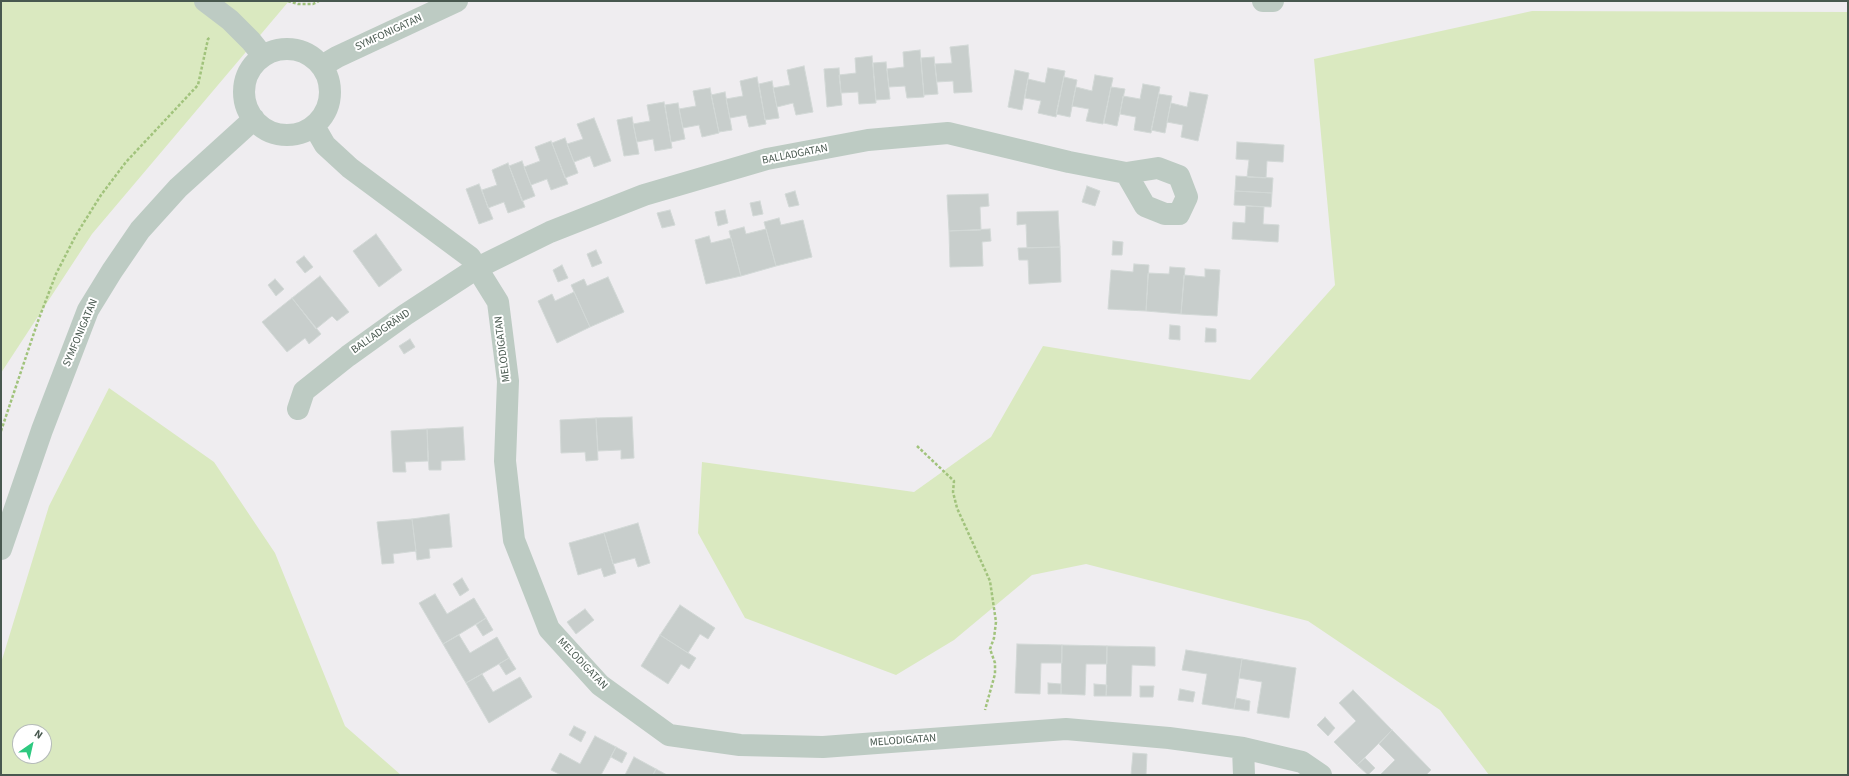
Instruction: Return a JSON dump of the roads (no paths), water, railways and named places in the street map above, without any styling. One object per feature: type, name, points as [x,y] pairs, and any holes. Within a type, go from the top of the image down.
[{"type":"street","points":[[204,1],[230,20],[251,41],[263,56]]},
{"type":"street","name":"SYMFONIGATAN","points":[[322,66],[337,57],[457,1]]},
{"type":"street","points":[[1263,1],[1273,1]]},
{"type":"street","points":[[282,48],[295,49],[308,53],[322,66],[329,78],[330,98],[326,111],[314,126],[295,135],[282,135],[270,131],[254,119],[245,102],[245,82],[250,70],[263,56],[282,48]]},
{"type":"street","name":"SYMFONIGATAN","points":[[1,549],[42,430],[88,310],[140,230],[178,188],[254,119]]},
{"type":"street","name":"MELODIGATAN","points":[[314,126],[325,145],[350,168],[470,257],[498,302],[508,381],[505,461],[514,540],[549,629],[600,685],[668,735],[740,745],[823,747],[1066,729],[1169,738],[1243,748],[1302,762],[1321,775]]},
{"type":"street","name":"BALLADGATAN","points":[[477,268],[550,232],[644,195],[767,159],[868,140],[948,133],[1069,162],[1126,173]]},
{"type":"street","name":"BALLADGRÄND","points":[[298,409],[304,391],[348,356],[405,315],[477,268]]},
{"type":"street","points":[[1243,748],[1244,775]]}]
